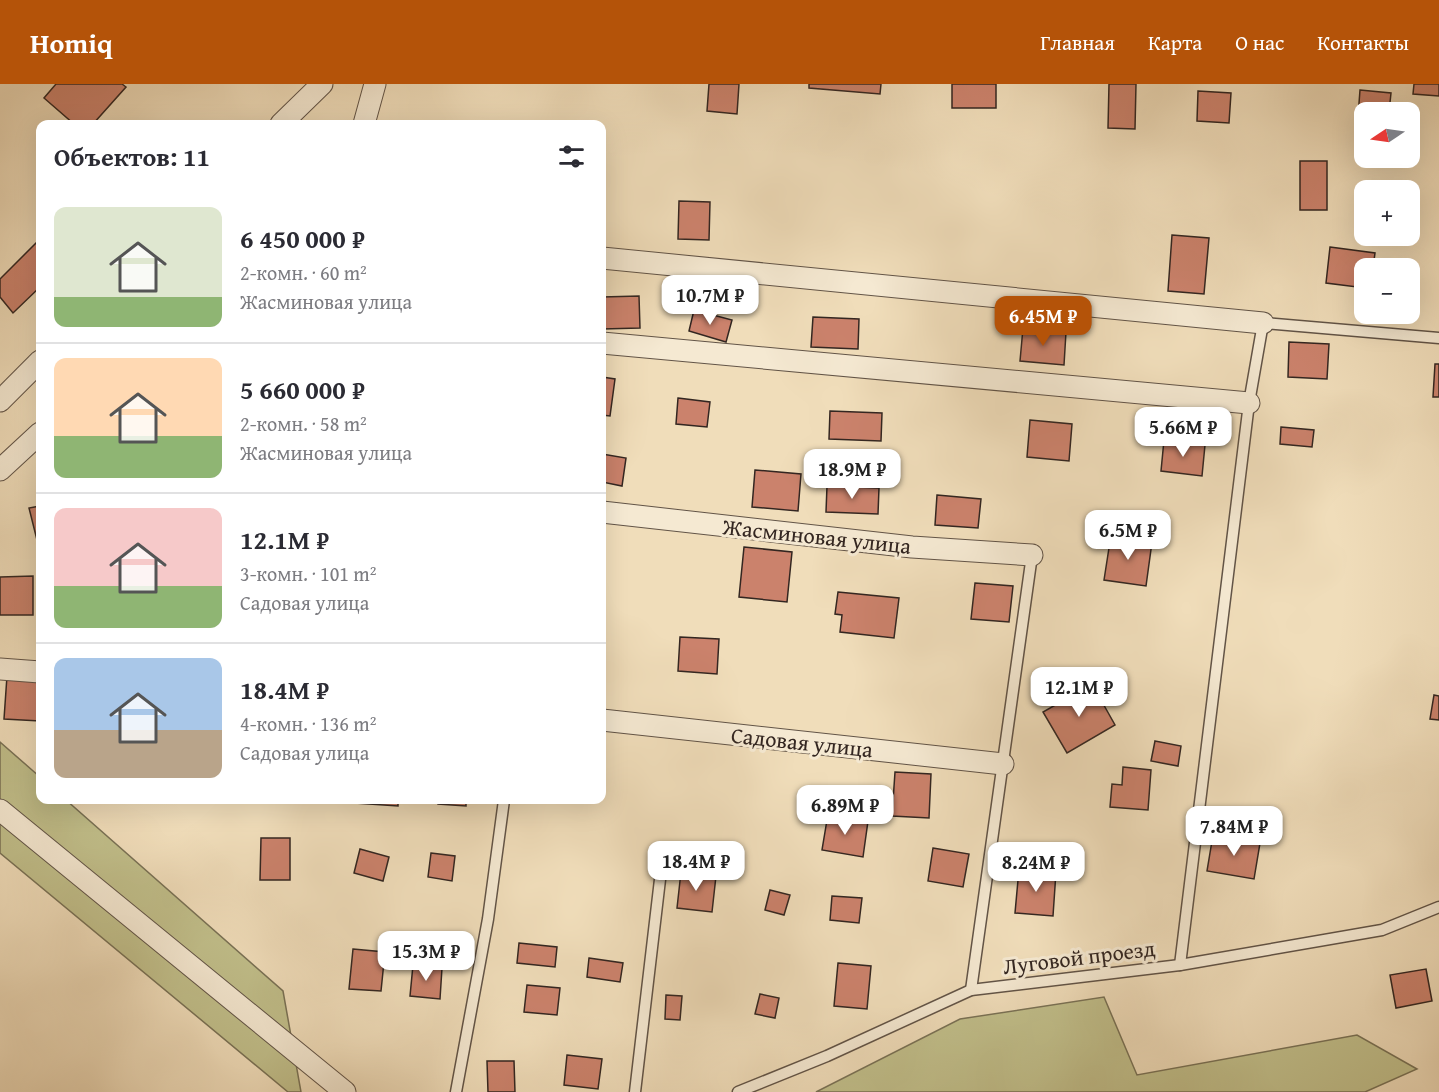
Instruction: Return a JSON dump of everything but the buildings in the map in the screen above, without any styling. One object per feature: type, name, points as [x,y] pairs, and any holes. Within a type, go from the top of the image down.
[{"type":"street","points":[[285,120],[322,84]]},
{"type":"street","points":[[365,120],[375,84]]},
{"type":"street","points":[[606,258],[1263,323]]},
{"type":"street","points":[[606,343],[1249,403]]},
{"type":"street","points":[[0,401],[36,366]]},
{"type":"street","points":[[0,470],[35,442]]},
{"type":"street","name":"Жасминовая улица","points":[[606,512],[912,548],[1032,555]]},
{"type":"street","points":[[0,669],[36,672]]},
{"type":"street","name":"Садовая улица","points":[[606,720],[1003,764]]},
{"type":"street","points":[[0,810],[345,1092]]},
{"type":"lane","points":[[1180,965],[1249,403],[1263,323],[1439,338]]},
{"type":"lane","points":[[972,990],[1032,555]]},
{"type":"lane","points":[[456,1092],[488,919],[503,804]]},
{"type":"lane","points":[[635,1092],[662,871]]},
{"type":"lane","name":"Луговой проезд","points":[[738,1092],[827,1056],[972,990],[1180,965],[1382,930],[1439,908]]},
{"type":"shaded area","points":[[0,742],[36,774],[36,804],[71,804],[283,991],[301,1092],[288,1092],[0,853]]},
{"type":"shaded area","points":[[1104,997],[1137,1075],[1357,1035],[1417,1069],[1365,1092],[816,1092],[960,1019]]}]
